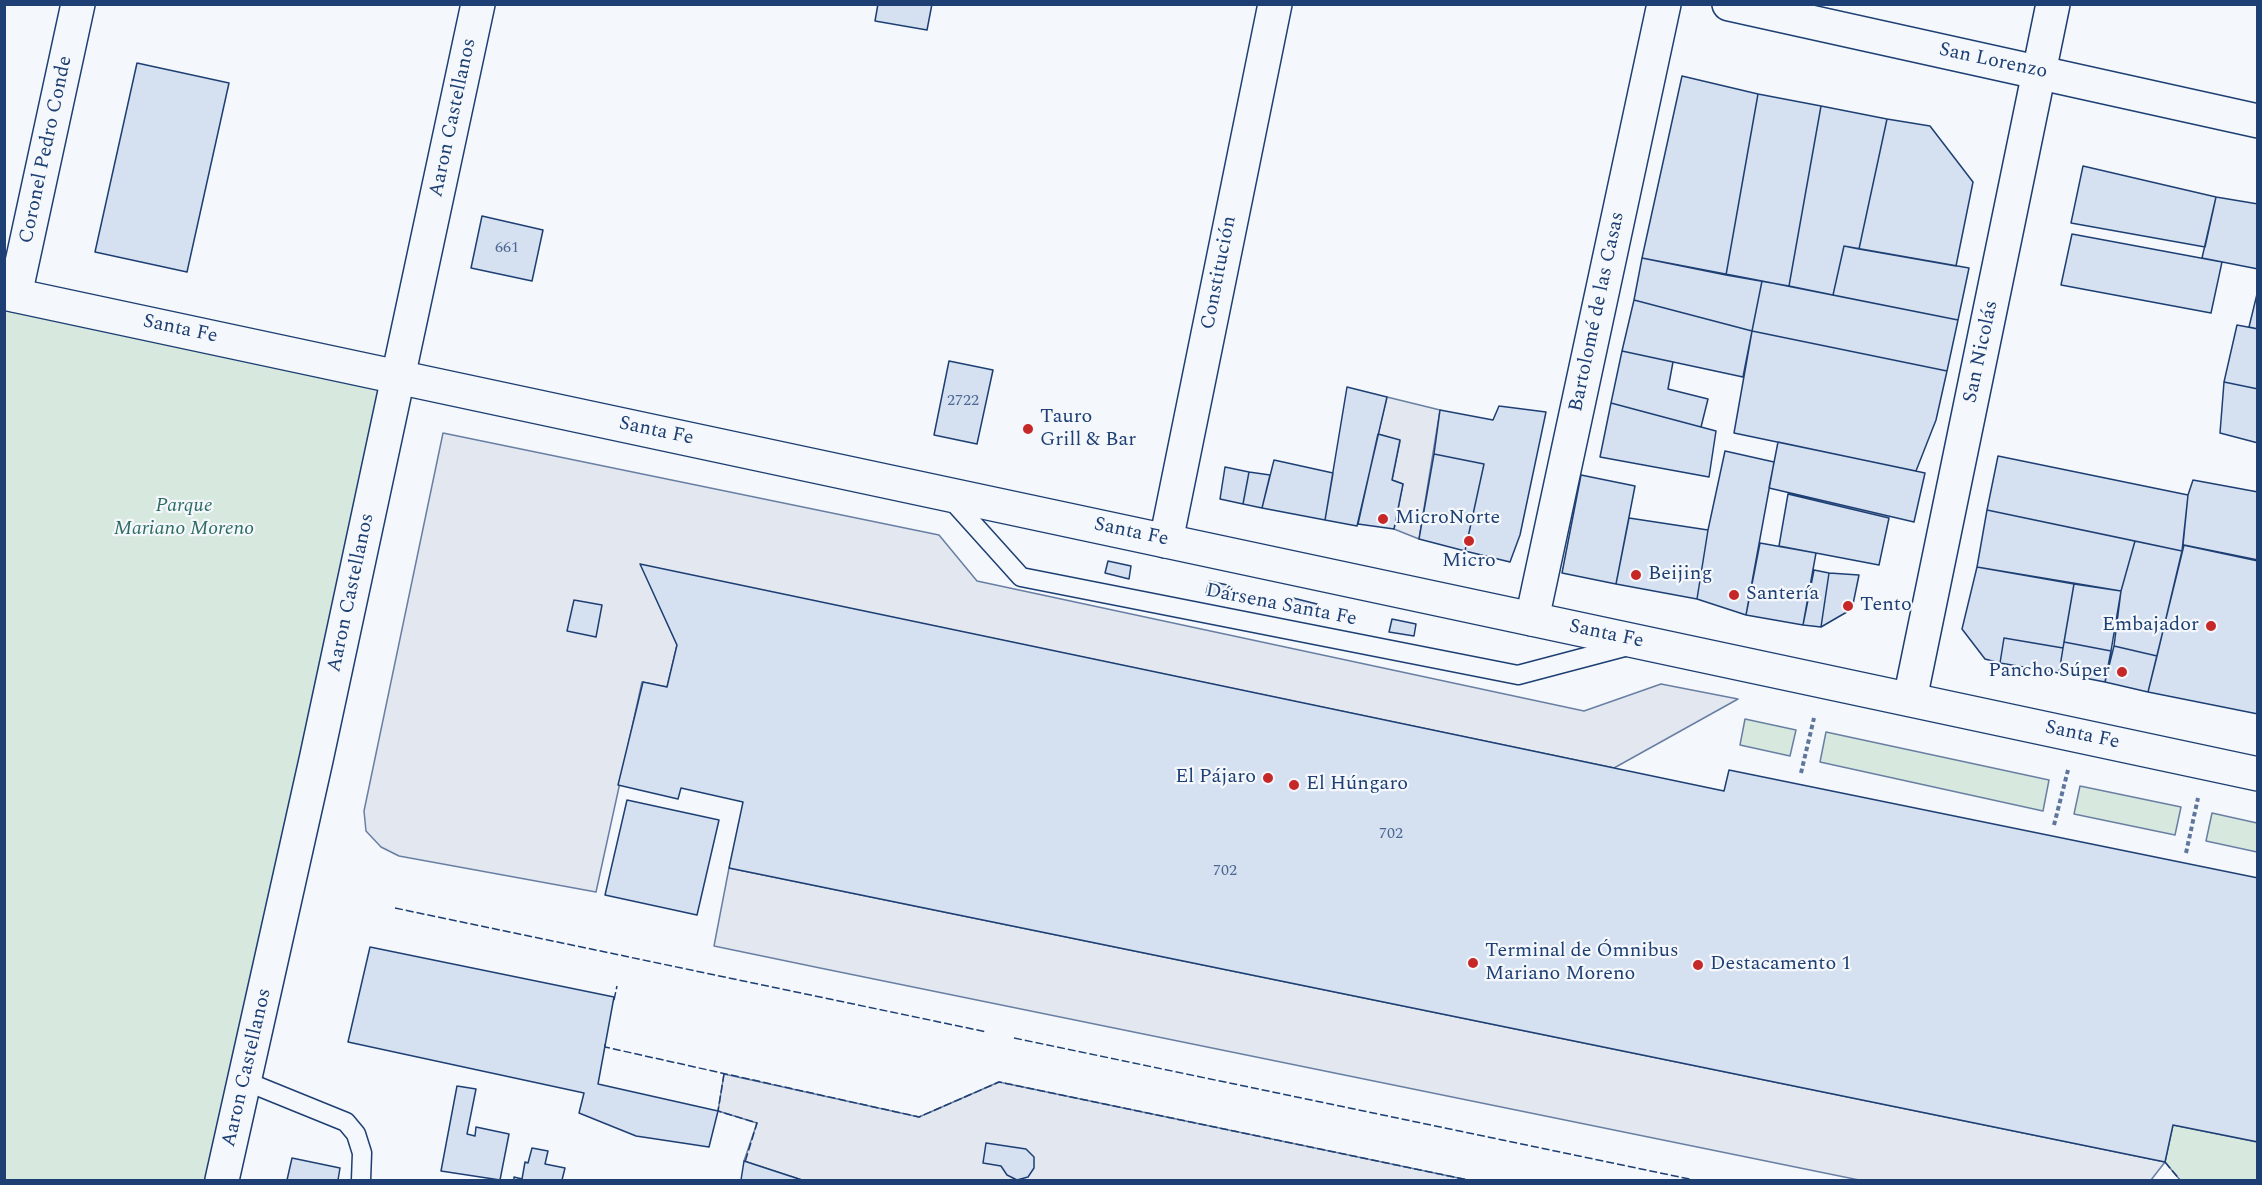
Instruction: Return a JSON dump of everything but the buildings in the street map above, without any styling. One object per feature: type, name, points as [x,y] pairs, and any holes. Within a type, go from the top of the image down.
[{"type":"street","name":"Coronel Pedro Conde","points":[[10,294],[78,4]]},
{"type":"street","name":"Aaron Castellanos","points":[[222,1180],[478,4]]},
{"type":"street","name":"Constitución","points":[[1166,541],[1275,4]]},
{"type":"street","name":"Bartolomé de las Casas","points":[[1532,619],[1664,4]]},
{"type":"street","name":"San Lorenzo","points":[[1729,4],[2258,121]]},
{"type":"street","name":"San Nicolás","points":[[1910,699],[2053,4]]},
{"type":"street","name":"Santa Fe","points":[[10,294],[2258,774]]},
{"type":"lane","name":"Dársena Santa Fe","points":[[945,494],[1021,577],[1518,675],[1642,642]]},
{"type":"lane","points":[[245,1081],[346,1122],[356,1134],[362,1153],[361,1180]]},
{"type":"path","points":[[1801,773],[1814,718]]},
{"type":"path","points":[[2054,825],[2068,770]]},
{"type":"path","points":[[2186,852],[2199,797]]},
{"type":"green space","name":"Parque Mariano Moreno","points":[[5,293],[398,377],[222,1180],[5,1180]]},
{"type":"green space","points":[[1745,719],[1796,730],[1790,756],[1740,745]]},
{"type":"green space","points":[[1826,732],[2049,780],[2043,811],[1820,762]]},
{"type":"green space","points":[[2080,786],[2181,807],[2175,835],[2074,814]]},
{"type":"green space","points":[[2212,813],[2257,823],[2257,852],[2206,841]]},
{"type":"green space","points":[[2173,1125],[2257,1142],[2257,1180],[2180,1180],[2165,1162]]},
{"type":"shaded area","points":[[1387,397],[1440,410],[1419,539],[1394,529],[1403,484],[1392,480],[1400,441],[1378,434]]},
{"type":"shaded area","points":[[443,433],[939,535],[977,581],[1584,711],[1661,684],[1738,699],[1614,768],[641,565],[677,645],[667,687],[642,682],[596,892],[399,856],[381,847],[366,831],[364,811]]},
{"type":"shaded area","points":[[729,868],[2165,1162],[2151,1180],[1859,1180],[820,968],[714,946]]},
{"type":"shaded area","points":[[724,1074],[919,1117],[999,1082],[1468,1180],[802,1180],[744,1161],[757,1123],[718,1111]]},
{"type":"fence","points":[[395,908],[987,1032]]},
{"type":"fence","points":[[614,1000],[617,986]]},
{"type":"fence","points":[[1014,1038],[1694,1180]]},
{"type":"fence","points":[[605,1044],[605,1047],[919,1117],[999,1082],[1468,1180]]},
{"type":"fence","points":[[724,1074],[718,1111],[757,1123],[745,1162]]},
{"type":"fence","points":[[2165,1162],[2180,1180]]},
{"type":"place","name":"Tauro Grill & Bar","points":[[1028,429]]},
{"type":"place","name":"MicroNorte","points":[[1383,519]]},
{"type":"place","name":"Micro","points":[[1469,541]]},
{"type":"place","name":"Beijing","points":[[1636,575]]},
{"type":"place","name":"Santería","points":[[1734,595]]},
{"type":"place","name":"Tento","points":[[1848,606]]},
{"type":"place","name":"Embajador","points":[[2211,626]]},
{"type":"place","name":"Pancho Súper","points":[[2122,672]]},
{"type":"place","name":"El Pájaro","points":[[1268,778]]},
{"type":"place","name":"El Húngaro","points":[[1294,785]]},
{"type":"place","name":"Terminal de Ómnibus Mariano Moreno","points":[[1473,963]]},
{"type":"place","name":"Destacamento 1","points":[[1698,965]]}]
